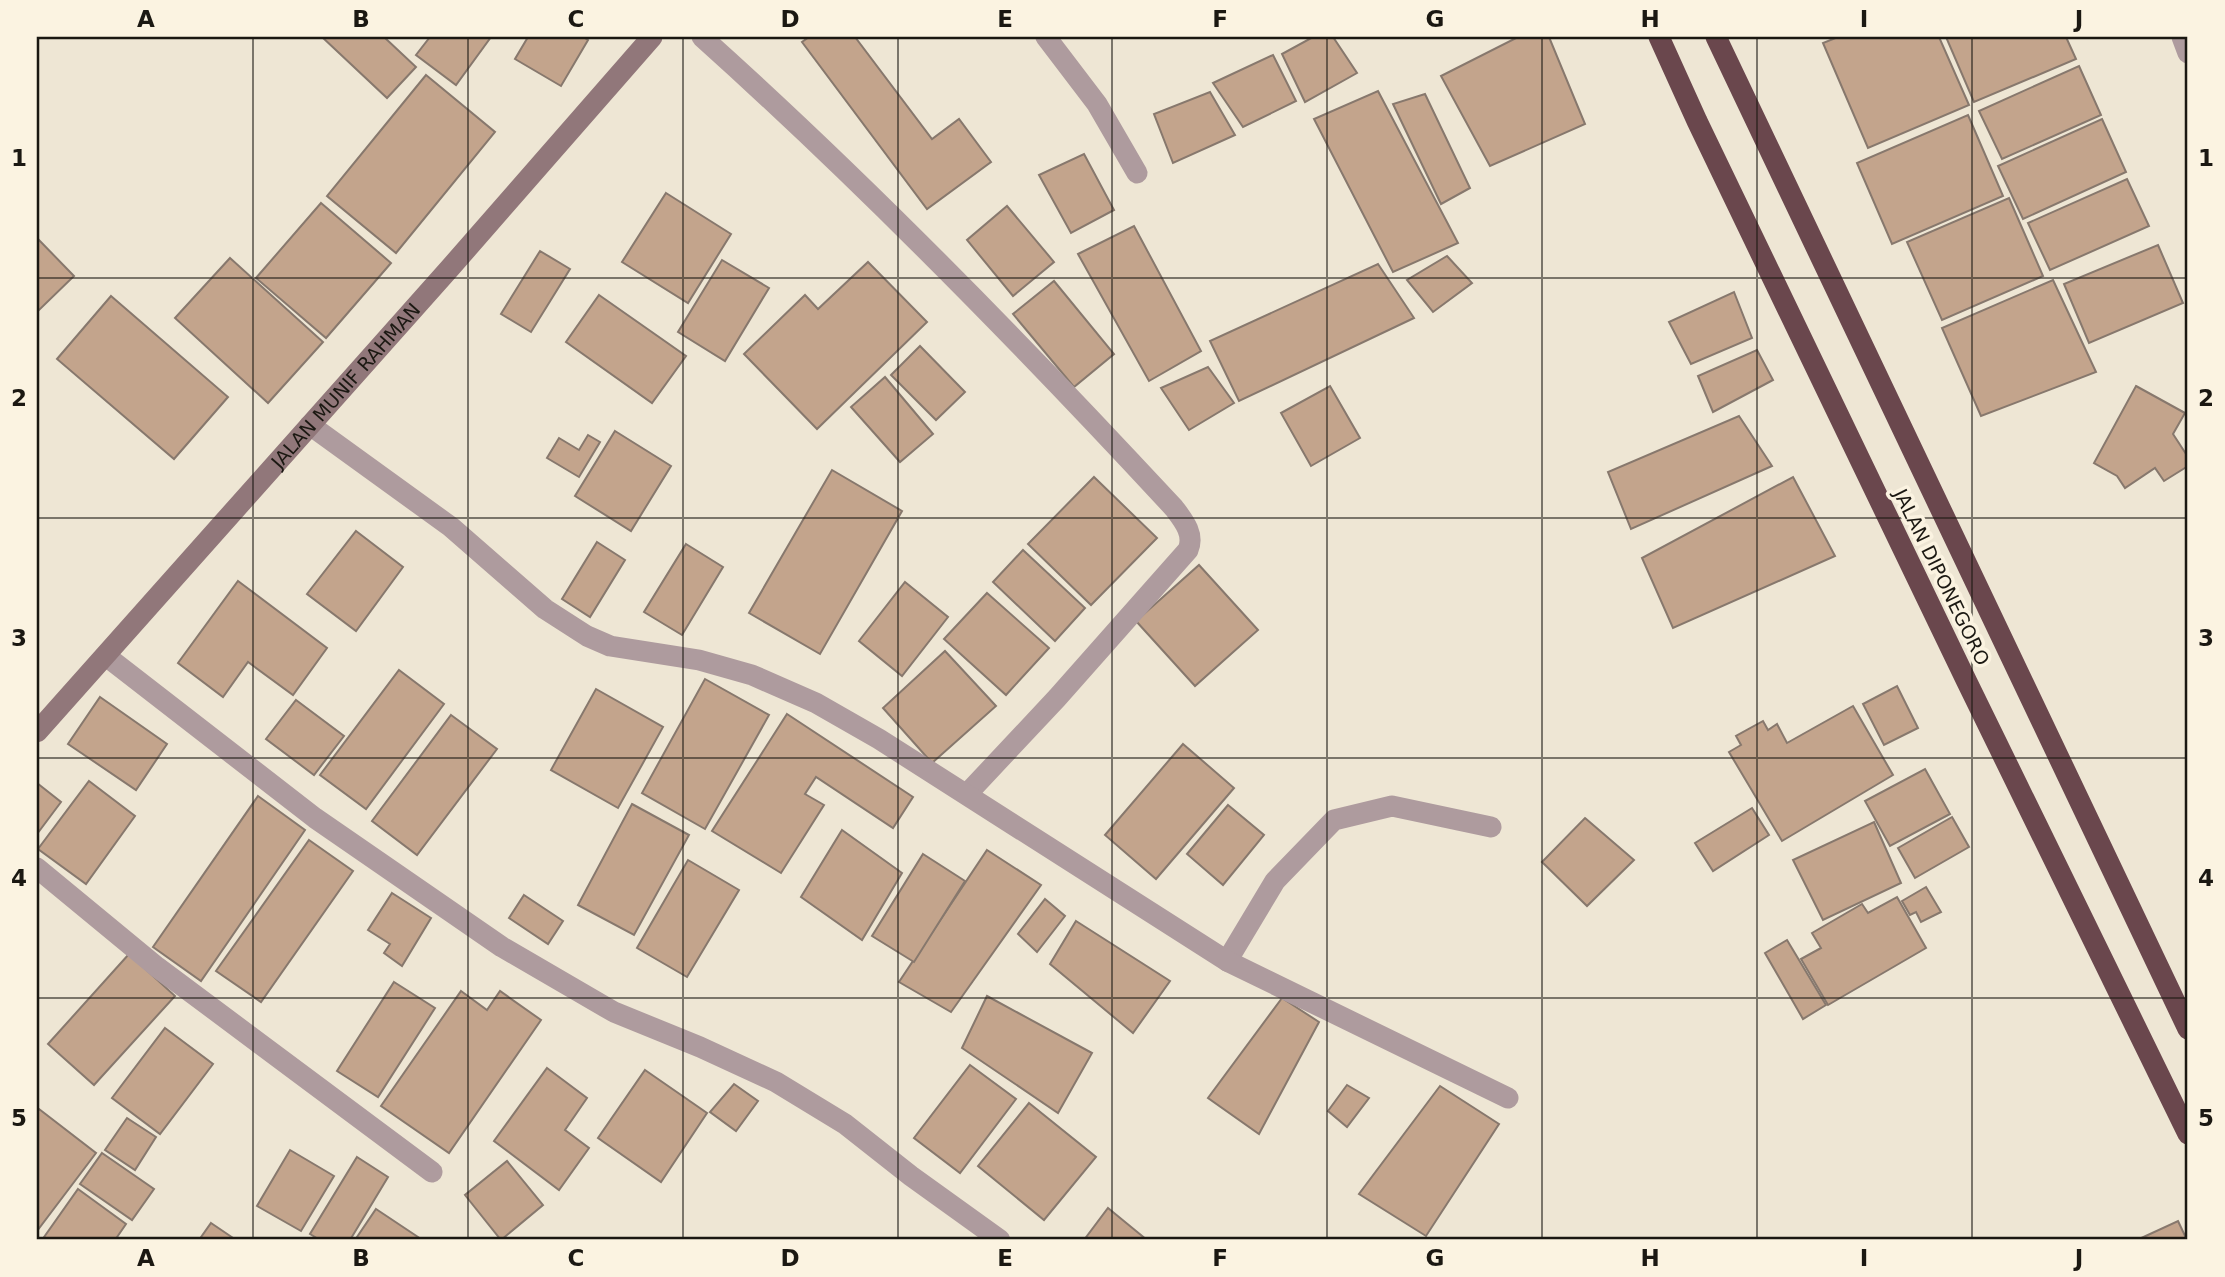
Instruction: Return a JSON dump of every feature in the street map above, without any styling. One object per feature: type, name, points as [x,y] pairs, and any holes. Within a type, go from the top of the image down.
[{"type":"highway","name":"JALAN DIPONEGORO","points":[[1659,37],[1955,657],[2188,1134]]},
{"type":"highway","name":"JALAN DIPONEGORO","points":[[1716,37],[2188,1029]]},
{"type":"street","name":"JALAN MUNIF RAHMAN","points":[[37,732],[652,37]]},
{"type":"street","points":[[702,37],[818,144],[925,250],[1093,421],[1174,508],[1188,530],[1191,544],[1188,550],[1057,698],[967,794]]},
{"type":"street","points":[[1046,37],[1097,104],[1137,173]]},
{"type":"street","points":[[2182,37],[2188,53]]},
{"type":"street","points":[[310,425],[451,527],[545,609],[587,636],[610,646],[699,660],[752,675],[816,703],[967,794],[1227,961],[1508,1097]]},
{"type":"street","points":[[106,656],[315,818],[502,947],[614,1012],[776,1082],[845,1124],[1000,1240]]},
{"type":"street","points":[[1227,961],[1275,881],[1334,820],[1392,806],[1491,827]]},
{"type":"street","points":[[37,868],[157,967],[432,1172]]},
{"type":"building","points":[[322,37],[384,37],[416,67],[387,98]]},
{"type":"building","points":[[430,37],[491,37],[456,85],[416,55]]},
{"type":"building","points":[[528,37],[583,37],[588,40],[561,86],[515,59]]},
{"type":"building","points":[[809,37],[855,37],[932,139],[959,119],[991,162],[927,209],[802,42]]},
{"type":"building","points":[[1313,37],[1333,37],[1357,73],[1305,102],[1282,54]]},
{"type":"building","points":[[1518,37],[1549,37],[1585,124],[1490,166],[1441,76]]},
{"type":"building","points":[[1838,37],[1939,37],[1969,105],[1868,148],[1823,43]]},
{"type":"building","points":[[1946,37],[2066,37],[2076,59],[1974,102]]},
{"type":"building","points":[[1273,55],[1296,101],[1243,127],[1213,83]]},
{"type":"building","points":[[2079,66],[2101,115],[2002,159],[1979,111]]},
{"type":"building","points":[[426,75],[495,132],[396,253],[327,196]]},
{"type":"building","points":[[1378,91],[1458,243],[1393,272],[1314,119]]},
{"type":"building","points":[[1210,92],[1235,135],[1173,163],[1154,114]]},
{"type":"building","points":[[1425,94],[1470,188],[1441,204],[1393,104]]},
{"type":"building","points":[[1968,115],[2003,196],[1892,244],[1857,163]]},
{"type":"building","points":[[2102,119],[2126,172],[2023,219],[1998,166]]},
{"type":"building","points":[[1084,154],[1114,210],[1071,233],[1039,175]]},
{"type":"building","points":[[2127,179],[2149,226],[2050,270],[2028,223]]},
{"type":"building","points":[[666,193],[731,234],[688,303],[622,262]]},
{"type":"building","points":[[2009,198],[2043,276],[1942,320],[1907,242]]},
{"type":"building","points":[[321,203],[391,263],[326,338],[256,278]]},
{"type":"building","points":[[1007,206],[1054,262],[1013,296],[967,240]]},
{"type":"building","points":[[1134,226],[1201,351],[1149,381],[1078,254]]},
{"type":"building","points":[[37,238],[74,276],[37,312]]},
{"type":"building","points":[[2158,245],[2183,303],[2089,343],[2064,284]]},
{"type":"building","points":[[540,251],[570,269],[531,332],[501,314]]},
{"type":"building","points":[[1447,256],[1472,283],[1433,312],[1407,280]]},
{"type":"building","points":[[230,258],[323,342],[268,403],[175,318]]},
{"type":"building","points":[[722,260],[769,288],[725,361],[678,332]]},
{"type":"building","points":[[868,262],[927,322],[817,429],[744,354],[805,295],[818,309]]},
{"type":"building","points":[[1378,264],[1414,318],[1239,401],[1210,341]]},
{"type":"building","points":[[2053,280],[2096,372],[1981,416],[1942,328]]},
{"type":"building","points":[[1054,281],[1114,354],[1074,387],[1013,314]]},
{"type":"building","points":[[1734,292],[1752,338],[1691,364],[1669,322]]},
{"type":"building","points":[[599,295],[686,356],[652,403],[566,342]]},
{"type":"building","points":[[111,296],[228,397],[174,459],[57,359]]},
{"type":"building","points":[[920,346],[965,392],[936,420],[891,375]]},
{"type":"building","points":[[1757,350],[1773,380],[1713,412],[1698,376]]},
{"type":"building","points":[[1208,367],[1234,403],[1189,430],[1161,388]]},
{"type":"building","points":[[885,377],[933,434],[900,462],[851,407]]},
{"type":"building","points":[[1330,386],[1360,438],[1311,466],[1281,413]]},
{"type":"building","points":[[2136,386],[2185,413],[2173,434],[2188,457],[2188,466],[2164,481],[2155,468],[2125,488],[2117,476],[2094,463]]},
{"type":"building","points":[[1739,416],[1772,466],[1631,529],[1608,472]]},
{"type":"building","points":[[615,431],[671,466],[631,531],[575,496]]},
{"type":"building","points":[[588,435],[600,442],[579,477],[547,458],[559,438],[579,450]]},
{"type":"building","points":[[832,470],[902,511],[820,654],[749,613]]},
{"type":"building","points":[[1094,477],[1157,538],[1091,605],[1028,544]]},
{"type":"building","points":[[1793,477],[1835,556],[1673,628],[1642,558]]},
{"type":"building","points":[[356,531],[403,567],[356,631],[307,594]]},
{"type":"building","points":[[597,542],[625,560],[590,617],[562,599]]},
{"type":"building","points":[[686,544],[723,567],[682,635],[644,612]]},
{"type":"building","points":[[1023,550],[1085,608],[1055,641],[993,582]]},
{"type":"building","points":[[1199,565],[1258,630],[1195,686],[1136,621]]},
{"type":"building","points":[[238,581],[327,648],[293,695],[248,662],[223,697],[178,663]]},
{"type":"building","points":[[905,582],[948,617],[902,676],[859,641]]},
{"type":"building","points":[[987,593],[1049,648],[1006,695],[944,639]]},
{"type":"building","points":[[945,651],[996,706],[932,763],[883,708]]},
{"type":"building","points":[[399,670],[444,704],[366,809],[320,775]]},
{"type":"building","points":[[705,679],[769,715],[705,829],[642,793]]},
{"type":"building","points":[[1897,686],[1918,728],[1884,745],[1863,704]]},
{"type":"building","points":[[596,689],[663,727],[618,808],[551,770]]},
{"type":"building","points":[[100,697],[167,744],[136,790],[68,744]]},
{"type":"building","points":[[296,700],[344,736],[314,775],[266,739]]},
{"type":"building","points":[[1853,706],[1893,775],[1782,841],[1729,752],[1741,745],[1736,736],[1763,721],[1768,730],[1777,724],[1787,743]]},
{"type":"building","points":[[787,714],[913,797],[893,828],[816,777],[805,794],[824,805],[781,873],[712,831]]},
{"type":"building","points":[[451,715],[497,749],[417,855],[372,821]]},
{"type":"building","points":[[1183,744],[1234,788],[1156,879],[1105,835]]},
{"type":"building","points":[[1925,769],[1950,814],[1890,846],[1865,801]]},
{"type":"building","points":[[89,781],[135,816],[86,884],[38,849]]},
{"type":"building","points":[[37,783],[61,802],[37,834]]},
{"type":"building","points":[[258,796],[305,830],[201,981],[153,947]]},
{"type":"building","points":[[632,804],[689,835],[634,935],[578,905]]},
{"type":"building","points":[[1228,805],[1264,835],[1223,885],[1187,854]]},
{"type":"building","points":[[1752,808],[1769,835],[1713,871],[1695,843]]},
{"type":"building","points":[[1952,817],[1969,847],[1915,878],[1898,848]]},
{"type":"building","points":[[1585,818],[1634,860],[1587,906],[1542,862]]},
{"type":"building","points":[[1874,822],[1901,883],[1823,920],[1793,860]]},
{"type":"building","points":[[842,830],[902,873],[862,940],[801,897]]},
{"type":"building","points":[[309,840],[353,871],[261,1002],[216,971]]},
{"type":"building","points":[[987,850],[1041,885],[951,1012],[899,982]]},
{"type":"building","points":[[923,854],[965,881],[914,962],[872,936]]},
{"type":"building","points":[[688,860],[739,890],[687,977],[637,948]]},
{"type":"building","points":[[1926,887],[1941,912],[1921,922],[1916,912],[1910,915],[1902,901]]},
{"type":"building","points":[[392,893],[431,918],[402,966],[384,953],[390,944],[368,930]]},
{"type":"building","points":[[524,895],[563,921],[548,944],[509,918]]},
{"type":"building","points":[[1897,897],[1926,948],[1828,1005],[1801,959],[1821,948],[1812,933],[1862,904],[1868,913]]},
{"type":"building","points":[[1045,899],[1065,916],[1037,952],[1018,934]]},
{"type":"building","points":[[1076,921],[1170,981],[1133,1033],[1050,964]]},
{"type":"building","points":[[1787,940],[1826,1005],[1803,1019],[1765,953]]},
{"type":"building","points":[[129,954],[175,996],[94,1085],[48,1044]]},
{"type":"building","points":[[394,982],[435,1008],[378,1097],[337,1071]]},
{"type":"building","points":[[461,991],[487,1010],[500,991],[541,1020],[449,1153],[381,1106]]},
{"type":"building","points":[[987,996],[1092,1053],[1058,1113],[962,1048]]},
{"type":"building","points":[[1282,998],[1319,1022],[1259,1134],[1208,1098]]},
{"type":"building","points":[[165,1028],[213,1064],[160,1134],[112,1098]]},
{"type":"building","points":[[970,1065],[1016,1099],[960,1173],[914,1138]]},
{"type":"building","points":[[547,1068],[587,1098],[565,1130],[589,1148],[559,1190],[494,1141]]},
{"type":"building","points":[[645,1070],[707,1113],[661,1182],[598,1138]]},
{"type":"building","points":[[734,1084],[758,1101],[736,1131],[710,1112]]},
{"type":"building","points":[[1347,1085],[1369,1098],[1347,1127],[1328,1111]]},
{"type":"building","points":[[1440,1086],[1499,1124],[1426,1236],[1359,1194]]},
{"type":"building","points":[[1029,1103],[1096,1157],[1044,1220],[978,1166]]},
{"type":"building","points":[[39,1109],[96,1153],[37,1231],[37,1113]]},
{"type":"building","points":[[127,1118],[156,1137],[135,1170],[105,1150]]},
{"type":"building","points":[[290,1150],[334,1176],[301,1231],[257,1206]]},
{"type":"building","points":[[102,1153],[154,1189],[132,1220],[80,1184]]},
{"type":"building","points":[[357,1157],[388,1177],[350,1240],[320,1240],[310,1234]]},
{"type":"building","points":[[507,1161],[543,1205],[501,1240],[465,1195]]},
{"type":"building","points":[[78,1189],[126,1224],[115,1240],[42,1240]]},
{"type":"building","points":[[1108,1208],[1147,1240],[1084,1240]]},
{"type":"building","points":[[376,1209],[421,1239],[355,1240]]},
{"type":"building","points":[[2178,1221],[2187,1240],[2137,1240]]},
{"type":"building","points":[[211,1223],[236,1240],[199,1240]]}]
